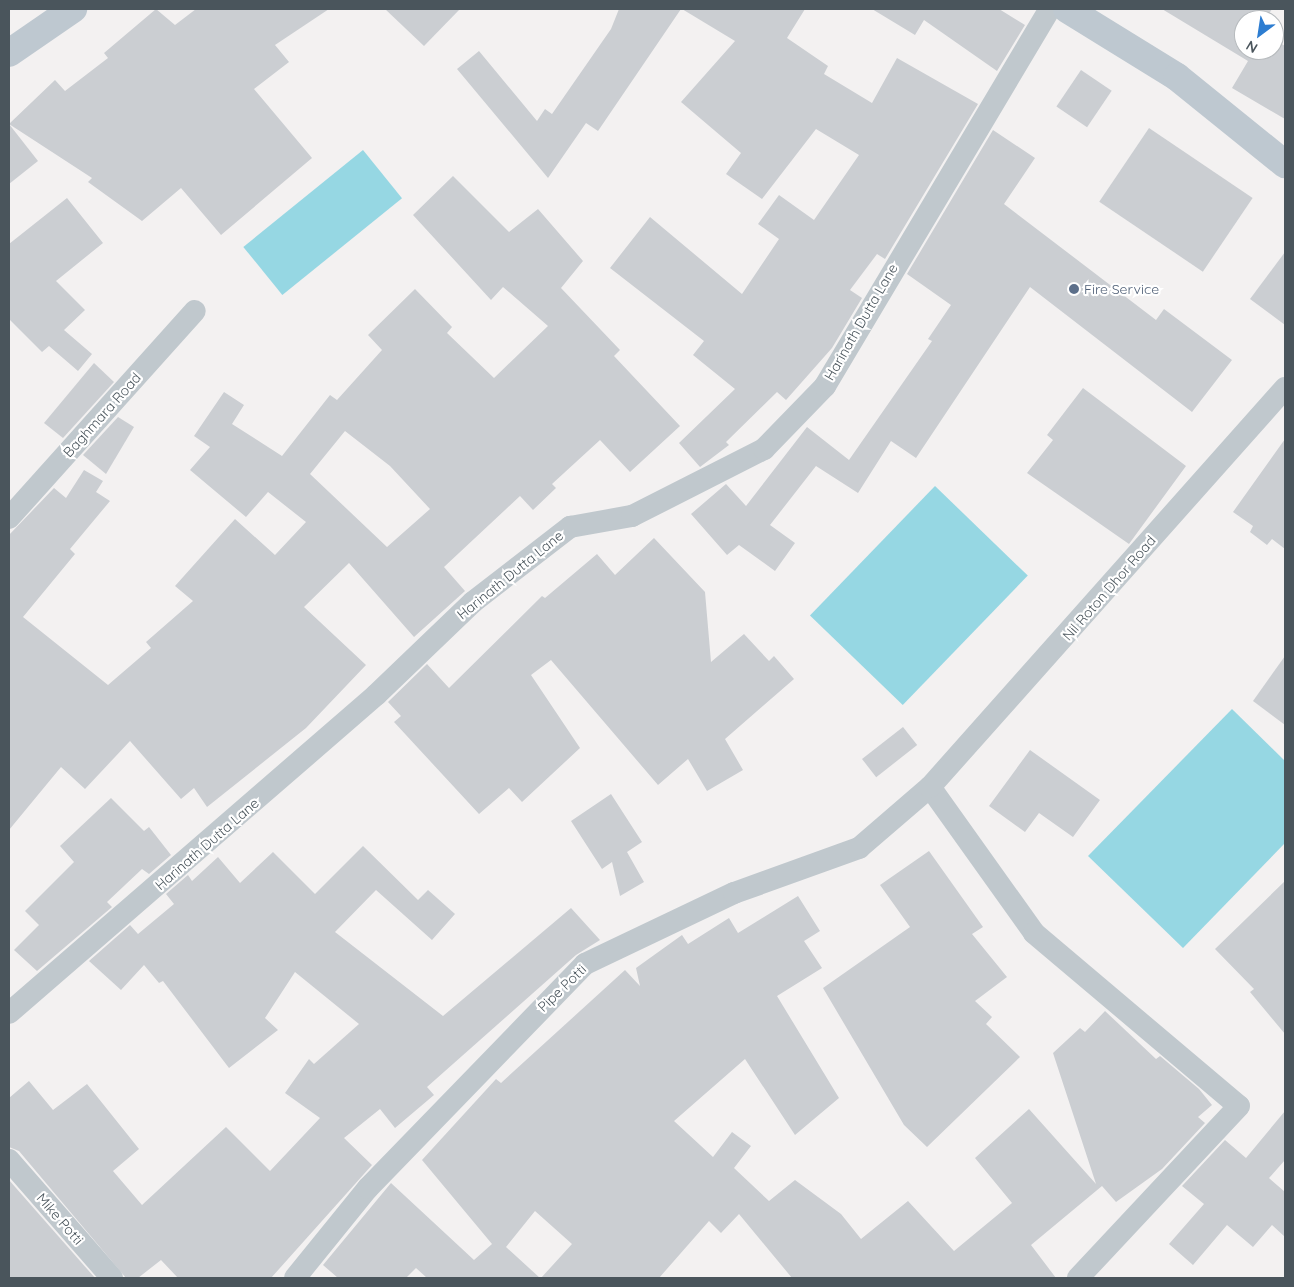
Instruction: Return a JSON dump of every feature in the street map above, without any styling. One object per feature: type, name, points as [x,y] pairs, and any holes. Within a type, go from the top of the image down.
[{"type":"street","points":[[9,53],[73,9]]},
{"type":"street","name":"Harinath Dutta Lane","points":[[9,1013],[332,734],[473,602],[570,527],[632,516],[764,449],[825,386],[1050,9]]},
{"type":"street","points":[[1067,9],[1177,77],[1285,164]]},
{"type":"street","name":"Baghmara Road","points":[[9,518],[195,312]]},
{"type":"street","name":"Nil Roton Dhor Road","points":[[930,787],[1285,388]]},
{"type":"street","points":[[930,787],[1034,934],[1239,1106],[1078,1278]]},
{"type":"street","name":"Pipe Potti","points":[[295,1278],[381,1174],[585,964],[734,893],[859,848],[930,787]]},
{"type":"street","name":"Mike Potti","points":[[9,1160],[112,1278]]},
{"type":"water","points":[[363,150],[402,198],[282,295],[243,247]]},
{"type":"water","points":[[935,486],[1028,576],[903,705],[810,615]]},
{"type":"water","points":[[1232,709],[1285,761],[1285,843],[1183,948],[1088,856]]},
{"type":"building","points":[[156,9],[175,25],[196,9],[329,9],[275,45],[289,62],[254,89],[312,158],[221,235],[181,188],[142,221],[88,182],[92,178],[9,124],[55,80],[65,91],[108,58],[104,53]]},
{"type":"building","points":[[385,9],[460,9],[424,46]]},
{"type":"building","points":[[619,9],[681,9],[598,131],[586,123],[548,178],[457,69],[479,51],[537,121],[545,109],[552,114],[611,29]]},
{"type":"building","points":[[682,9],[805,9],[787,38],[828,66],[824,74],[872,103],[897,58],[978,104],[885,259],[877,254],[850,290],[862,298],[832,348],[786,400],[777,392],[726,442],[729,445],[700,467],[679,443],[735,389],[693,355],[704,341],[610,268],[650,217],[742,294],[779,239],[758,224],[779,195],[814,220],[859,155],[816,129],[762,199],[726,174],[741,153],[681,102],[735,41]]},
{"type":"building","points":[[872,9],[999,9],[1025,25],[997,71],[924,20],[915,35]]},
{"type":"building","points":[[1162,9],[1272,9],[1234,10],[1234,53]]},
{"type":"building","points":[[1285,46],[1285,119],[1232,88],[1248,61],[1246,60],[1284,60]]},
{"type":"building","points":[[1081,70],[1112,91],[1087,127],[1056,106]]},
{"type":"building","points":[[9,124],[38,161],[9,184]]},
{"type":"building","points":[[1149,128],[1253,198],[1203,272],[1099,202]]},
{"type":"building","points":[[993,130],[1035,158],[1004,204],[1156,320],[1164,309],[1232,360],[1192,412],[1030,287],[916,458],[891,441],[858,493],[816,466],[770,525],[795,543],[775,571],[739,545],[727,555],[691,514],[726,484],[746,506],[807,427],[849,460],[932,341],[928,339],[951,305],[907,274]]},
{"type":"building","points":[[453,176],[509,232],[538,209],[583,261],[561,288],[620,350],[614,356],[680,426],[630,472],[600,440],[552,484],[556,488],[533,510],[520,496],[444,567],[465,591],[414,637],[349,563],[304,607],[366,665],[306,728],[207,807],[194,788],[181,799],[130,741],[85,789],[61,767],[9,830],[9,535],[54,488],[66,498],[84,470],[103,481],[96,492],[110,501],[70,549],[75,554],[23,617],[108,685],[151,648],[146,642],[193,601],[175,586],[235,519],[275,555],[306,522],[268,492],[246,517],[190,470],[210,447],[194,436],[224,392],[244,405],[232,424],[282,456],[330,395],[337,400],[382,350],[368,335],[415,289],[452,327],[447,333],[494,378],[548,326],[503,287],[491,300],[413,215]],"holes":[[[345,431],[390,466],[430,509],[387,547],[310,474]]]},
{"type":"building","points":[[67,198],[103,243],[56,281],[85,310],[64,330],[92,354],[78,371],[49,346],[42,352],[9,319],[9,244]]},
{"type":"building","points":[[1285,252],[1285,325],[1250,299]]},
{"type":"building","points":[[94,363],[114,382],[63,438],[44,423]]},
{"type":"building","points":[[1083,388],[1186,466],[1129,544],[1027,473],[1053,440],[1047,435]]},
{"type":"building","points":[[118,417],[134,427],[106,474],[83,455]]},
{"type":"building","points":[[1285,439],[1285,549],[1272,539],[1267,545],[1250,532],[1253,526],[1233,512]]},
{"type":"building","points":[[654,538],[705,592],[711,662],[744,634],[769,661],[774,656],[794,679],[725,739],[743,770],[707,791],[688,759],[658,785],[551,660],[531,675],[580,748],[522,802],[509,788],[479,814],[394,722],[401,716],[388,702],[427,664],[449,688],[542,596],[545,598],[597,554],[615,575]]},
{"type":"building","points":[[1285,656],[1285,725],[1253,701]]},
{"type":"building","points":[[903,727],[917,745],[876,777],[862,759]]},
{"type":"building","points":[[1030,750],[1100,800],[1073,837],[1039,813],[1025,832],[989,806]]},
{"type":"building","points":[[611,794],[642,842],[627,852],[644,882],[620,896],[612,862],[602,869],[571,821]]},
{"type":"building","points":[[111,798],[144,831],[149,827],[171,855],[149,874],[142,869],[107,902],[112,907],[37,971],[14,950],[39,925],[25,911],[74,862],[60,846]]},
{"type":"building","points":[[363,846],[418,900],[428,890],[455,914],[432,940],[376,890],[335,932],[443,1016],[571,908],[600,940],[576,955],[427,1087],[434,1095],[395,1128],[380,1109],[344,1138],[372,1165],[271,1278],[178,1278],[161,1260],[138,1278],[126,1278],[19,1151],[9,1147],[9,1098],[29,1081],[53,1110],[87,1084],[139,1149],[113,1171],[142,1205],[226,1127],[270,1171],[320,1118],[285,1093],[309,1059],[314,1064],[359,1024],[295,972],[265,1018],[278,1030],[229,1068],[163,981],[159,983],[144,965],[121,990],[89,961],[130,925],[138,934],[174,904],[166,894],[188,875],[192,881],[218,857],[240,883],[273,852],[315,894]]},
{"type":"building","points":[[929,851],[983,927],[972,934],[1007,977],[975,1001],[992,1017],[986,1024],[1020,1057],[927,1147],[904,1125],[823,988],[910,927],[880,885]]},
{"type":"building","points":[[1285,881],[1285,1034],[1250,992],[1254,989],[1215,949]]},
{"type":"building","points":[[798,896],[820,931],[804,941],[822,968],[777,996],[839,1098],[795,1135],[745,1059],[674,1121],[713,1157],[732,1132],[751,1146],[734,1168],[769,1201],[795,1180],[841,1214],[861,1239],[908,1201],[954,1251],[1012,1203],[975,1158],[1029,1109],[1096,1184],[1053,1053],[1080,1028],[1085,1032],[1105,1011],[1156,1059],[1160,1056],[1199,1089],[1212,1105],[1198,1117],[1205,1123],[1162,1169],[1116,1202],[1102,1186],[1031,1245],[1056,1278],[792,1278],[739,1214],[721,1233],[709,1221],[659,1278],[541,1278],[572,1244],[535,1211],[506,1247],[540,1278],[427,1278],[416,1268],[406,1278],[338,1278],[323,1265],[391,1183],[474,1260],[492,1244],[422,1160],[496,1079],[501,1083],[625,970],[640,986],[636,968],[682,935],[688,944],[729,918],[738,933]]},
{"type":"building","points":[[1285,1111],[1285,1160],[1269,1178],[1285,1192],[1285,1237],[1272,1225],[1253,1247],[1227,1225],[1193,1265],[1169,1244],[1204,1204],[1182,1186],[1225,1140],[1246,1158]]},
{"type":"building","points":[[9,1180],[95,1278],[9,1278]]},
{"type":"place","name":"Fire Service","points":[[1074,289]]}]
